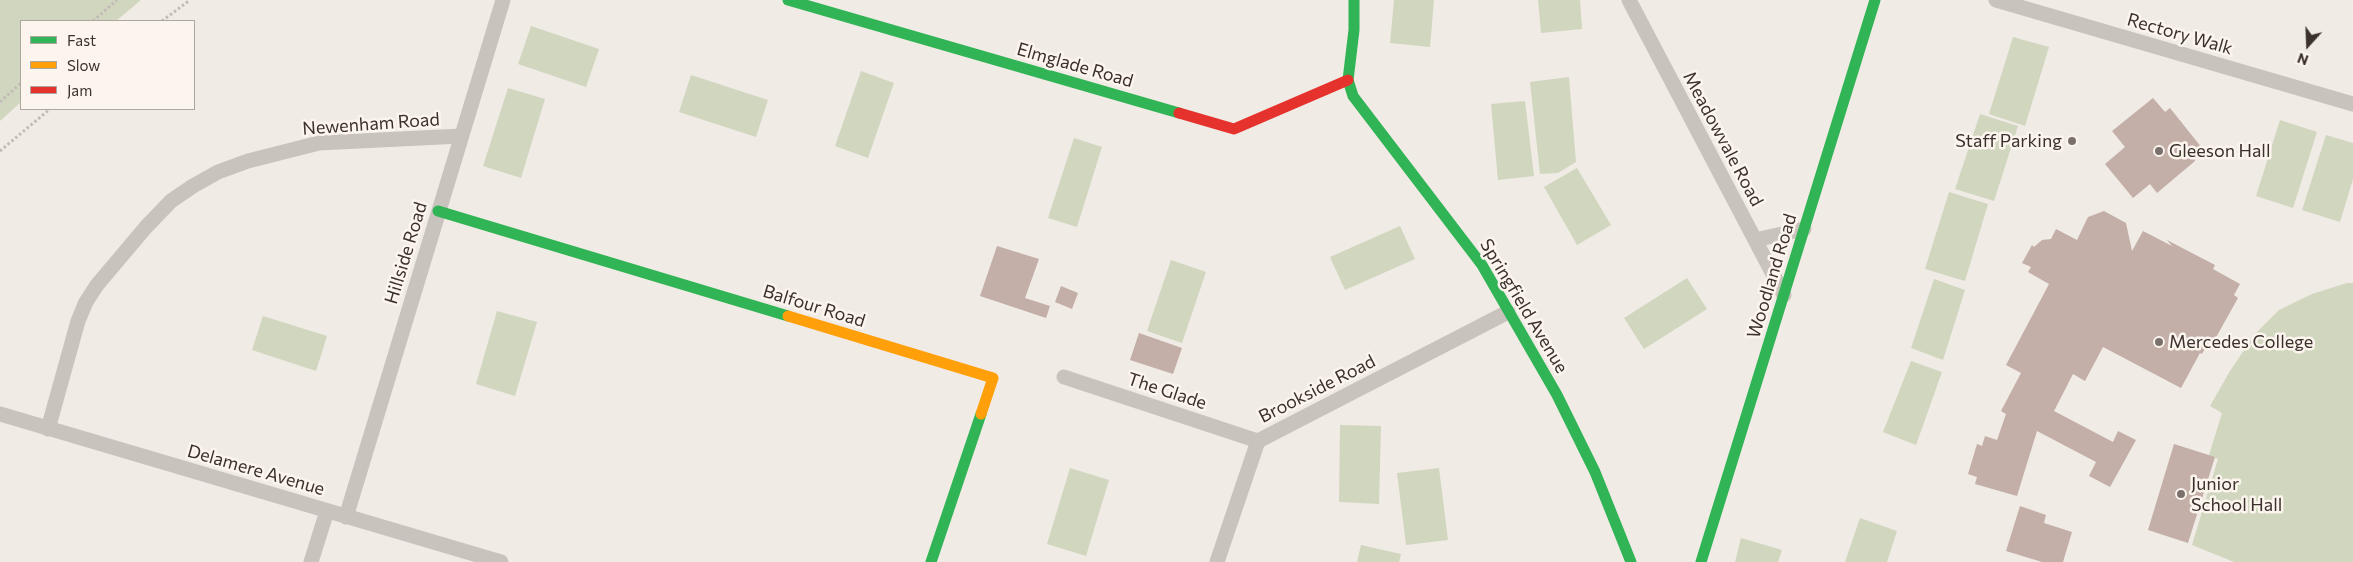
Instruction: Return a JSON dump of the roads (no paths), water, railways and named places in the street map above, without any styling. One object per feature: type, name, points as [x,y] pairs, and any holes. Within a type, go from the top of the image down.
[{"type":"street","name":"Hillside Road","points":[[346,517],[503,0]]},
{"type":"street","name":"Elmglade Road","points":[[788,0],[1234,129],[1348,80]]},
{"type":"street","name":"Springfield Avenue","points":[[1354,0],[1354,30],[1348,80],[1353,96],[1366,116],[1482,265],[1557,395],[1611,508],[1631,562]]},
{"type":"street","name":"Meadowvale Road","points":[[1629,0],[1784,295]]},
{"type":"street","name":"Woodland Road","points":[[1701,562],[1874,0]]},
{"type":"street","name":"Rectory Walk","points":[[1996,0],[2353,104]]},
{"type":"street","name":"Newenham Road","points":[[48,429],[78,321],[86,302],[97,285],[146,227],[172,201],[193,186],[218,172],[248,161],[319,144],[461,136]]},
{"type":"street","name":"Balfour Road","points":[[438,212],[994,378],[931,562]]},
{"type":"street","points":[[1755,240],[1804,229]]},
{"type":"street","name":"Brookside Road","points":[[1217,562],[1258,441],[1508,312]]},
{"type":"street","name":"The Glade","points":[[1064,377],[1258,441]]},
{"type":"street","name":"Delamere Avenue","points":[[0,414],[501,562]]},
{"type":"street","points":[[311,562],[327,511]]},
{"type":"place","name":"Staff Parking","points":[[2072,141]]},
{"type":"place","name":"Gleeson Hall","points":[[2159,151]]},
{"type":"place","name":"Mercedes College","points":[[2159,342]]},
{"type":"place","name":"Junior School Hall","points":[[2181,494]]}]
